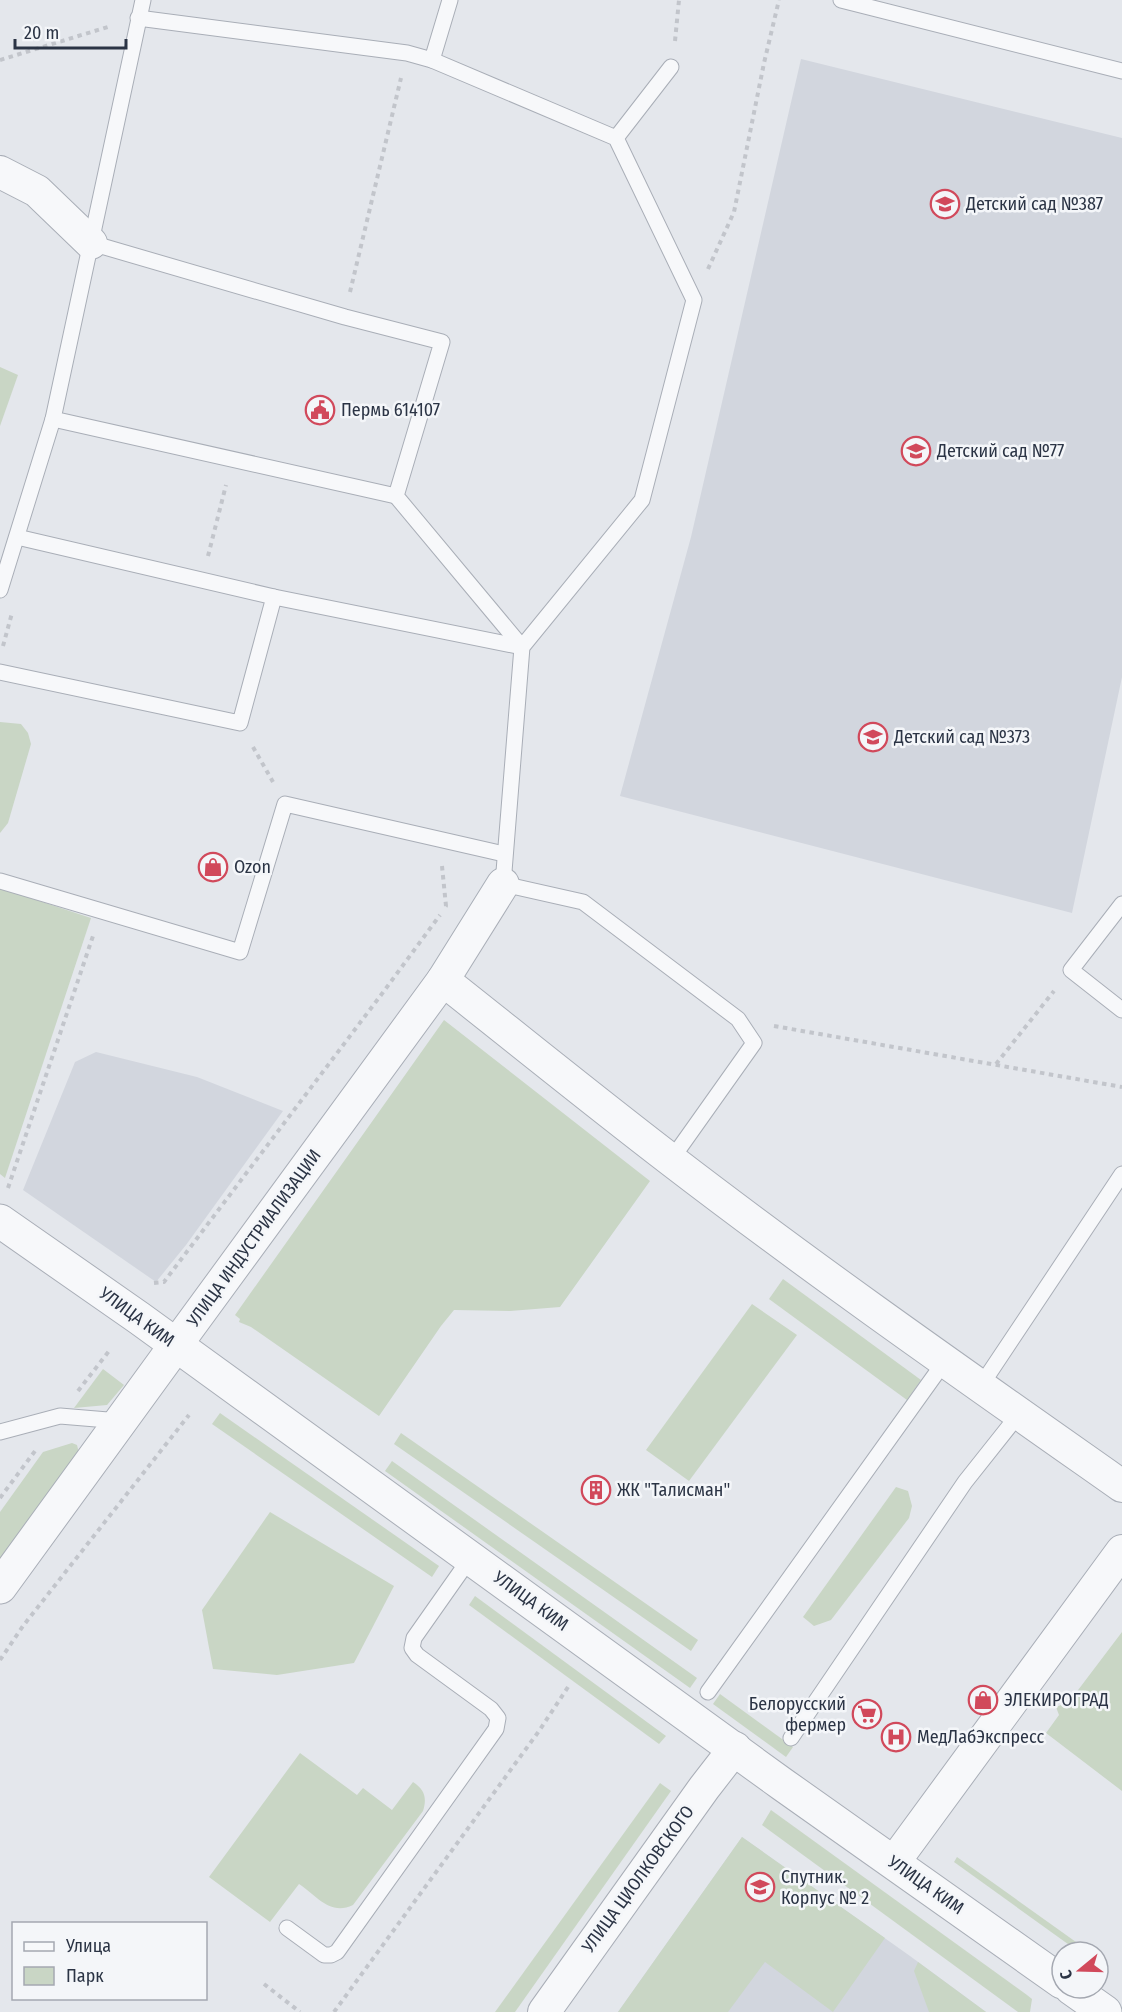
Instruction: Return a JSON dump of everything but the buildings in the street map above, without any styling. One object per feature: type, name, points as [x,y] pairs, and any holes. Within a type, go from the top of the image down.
[{"type":"street","points":[[0,172],[37,190],[91,243]]},
{"type":"street","name":"УЛИЦА ИНДУСТРИАЛИЗАЦИИ","points":[[0,1587],[443,980],[503,869]]},
{"type":"street","points":[[443,980],[671,1160],[980,1387],[1122,1486]]},
{"type":"street","name":"УЛИЦА КИМ","points":[[0,1221],[139,1318],[1050,1976]]},
{"type":"street","points":[[894,1863],[1122,1551]]},
{"type":"street","name":"УЛИЦА ЦИОЛКОВСКОГО","points":[[544,2012],[697,1797],[735,1748]]},
{"type":"lane","points":[[0,590],[4,562],[17,537],[53,419],[143,0]]},
{"type":"lane","points":[[432,60],[450,0]]},
{"type":"lane","points":[[841,0],[1122,71]]},
{"type":"lane","points":[[138,18],[406,53],[432,60],[616,138],[694,300],[642,500],[522,646],[503,869]]},
{"type":"lane","points":[[616,138],[671,67]]},
{"type":"lane","points":[[91,243],[442,342],[396,496]]},
{"type":"lane","points":[[53,419],[396,496],[522,646]]},
{"type":"lane","points":[[17,537],[274,597],[522,646]]},
{"type":"lane","points":[[0,672],[240,723],[274,597]]},
{"type":"lane","points":[[0,881],[240,952],[285,804],[440,840],[583,902],[738,1019],[754,1043],[671,1160]]},
{"type":"lane","points":[[1122,904],[1071,970],[1122,1010]]},
{"type":"lane","points":[[980,1387],[1122,1174]]},
{"type":"lane","points":[[708,1692],[945,1361]]},
{"type":"lane","points":[[791,1738],[965,1482],[1019,1414]]},
{"type":"lane","points":[[0,1432],[60,1416],[120,1421]]},
{"type":"lane","points":[[287,1928],[324,1954],[331,1955],[337,1952],[496,1729],[498,1718],[491,1709],[417,1655],[412,1648],[414,1638],[471,1557]]},
{"type":"path","points":[[671,67],[680,0]]},
{"type":"path","points":[[694,300],[734,212],[779,0]]},
{"type":"path","points":[[0,60],[138,18]]},
{"type":"path","points":[[345,316],[406,53]]},
{"type":"path","points":[[201,580],[233,459]]},
{"type":"path","points":[[240,723],[285,804]]},
{"type":"path","points":[[164,1282],[446,906],[440,840]]},
{"type":"path","points":[[8,1188],[101,911]]},
{"type":"path","points":[[996,1064],[1071,970]]},
{"type":"path","points":[[738,1019],[1122,1087]]},
{"type":"path","points":[[0,1498],[109,1351]]},
{"type":"path","points":[[0,1660],[23,1626],[189,1415]]},
{"type":"path","points":[[334,2012],[539,1731],[568,1687]]},
{"type":"path","points":[[264,1984],[300,2012]]},
{"type":"shaded area","points":[[801,59],[1122,138],[1122,677],[1072,913],[620,796],[691,537]]},
{"type":"shaded area","points":[[96,1052],[197,1077],[283,1111],[186,1245],[156,1282],[23,1190],[75,1062]]},
{"type":"shaded area","name":"Спутник. Корпус № 2","points":[[742,1837],[910,1956],[986,2012],[618,2012]]},
{"type":"green space","points":[[0,367],[18,375],[0,426]]},
{"type":"green space","points":[[0,722],[21,724],[28,733],[31,744],[8,823],[0,833]]},
{"type":"green space","points":[[0,888],[91,918],[5,1178],[0,1174]]},
{"type":"green space","points":[[444,1020],[650,1181],[560,1307],[510,1311],[454,1310],[379,1416],[251,1327],[239,1322],[240,1319],[235,1315]]},
{"type":"green space","points":[[783,1279],[921,1380],[907,1400],[769,1299]]},
{"type":"green space","points":[[752,1304],[797,1335],[689,1481],[646,1450]]},
{"type":"green space","points":[[103,1369],[124,1385],[107,1405],[74,1408]]},
{"type":"green space","points":[[220,1413],[439,1566],[432,1577],[212,1424]]},
{"type":"green space","points":[[401,1433],[698,1640],[691,1651],[394,1444]]},
{"type":"green space","points":[[72,1443],[77,1445],[79,1453],[0,1562],[0,1512],[43,1452]]},
{"type":"green space","points":[[392,1461],[697,1678],[690,1688],[385,1471]]},
{"type":"green space","points":[[896,1487],[908,1491],[912,1506],[909,1518],[831,1620],[814,1626],[803,1617]]},
{"type":"green space","points":[[270,1512],[394,1586],[354,1663],[277,1675],[213,1669],[202,1610]]},
{"type":"green space","points":[[475,1596],[666,1736],[659,1744],[469,1605]]},
{"type":"green space","points":[[1122,1632],[1122,1791],[1046,1733],[1059,1715],[1056,1707],[1069,1702]]},
{"type":"green space","points":[[720,1694],[793,1747],[786,1757],[713,1704]]},
{"type":"green space","points":[[300,1753],[357,1795],[363,1788],[392,1810],[413,1782],[422,1791],[425,1798],[424,1806],[423,1811],[353,1905],[345,1908],[331,1906],[299,1884],[270,1922],[209,1877]]},
{"type":"green space","points":[[660,1783],[671,1791],[515,2012],[495,2012]]},
{"type":"green space","points":[[771,1810],[1027,1995],[1032,1999],[1030,2012],[1018,2012],[762,1825]]},
{"type":"green space","name":"Спутник. Корпус № 2","points":[[742,1837],[885,1938],[833,2012],[765,1962],[728,2012],[618,2012]]},
{"type":"green space","points":[[957,1857],[1073,1940],[1062,1940],[954,1862]]},
{"type":"green space","points":[[918,1962],[986,2012],[929,2012],[914,1971]]},
{"type":"place","name":"Детский сад №387","points":[[945,204]]},
{"type":"place","name":"Пермь 614107","points":[[320,410]]},
{"type":"place","name":"Детский сад №77","points":[[916,451]]},
{"type":"place","name":"Детский сад №373","points":[[873,737]]},
{"type":"place","name":"Ozon","points":[[213,867]]},
{"type":"place","name":"ЖК \"Талисман\"","points":[[596,1490]]},
{"type":"place","name":"ЭЛЕКИРОГРАД","points":[[983,1700]]},
{"type":"place","name":"Белорусский фермер","points":[[867,1714]]},
{"type":"place","name":"МедЛабЭкспресс","points":[[896,1737]]},
{"type":"place","name":"Спутник. Корпус № 2","points":[[760,1887]]}]
